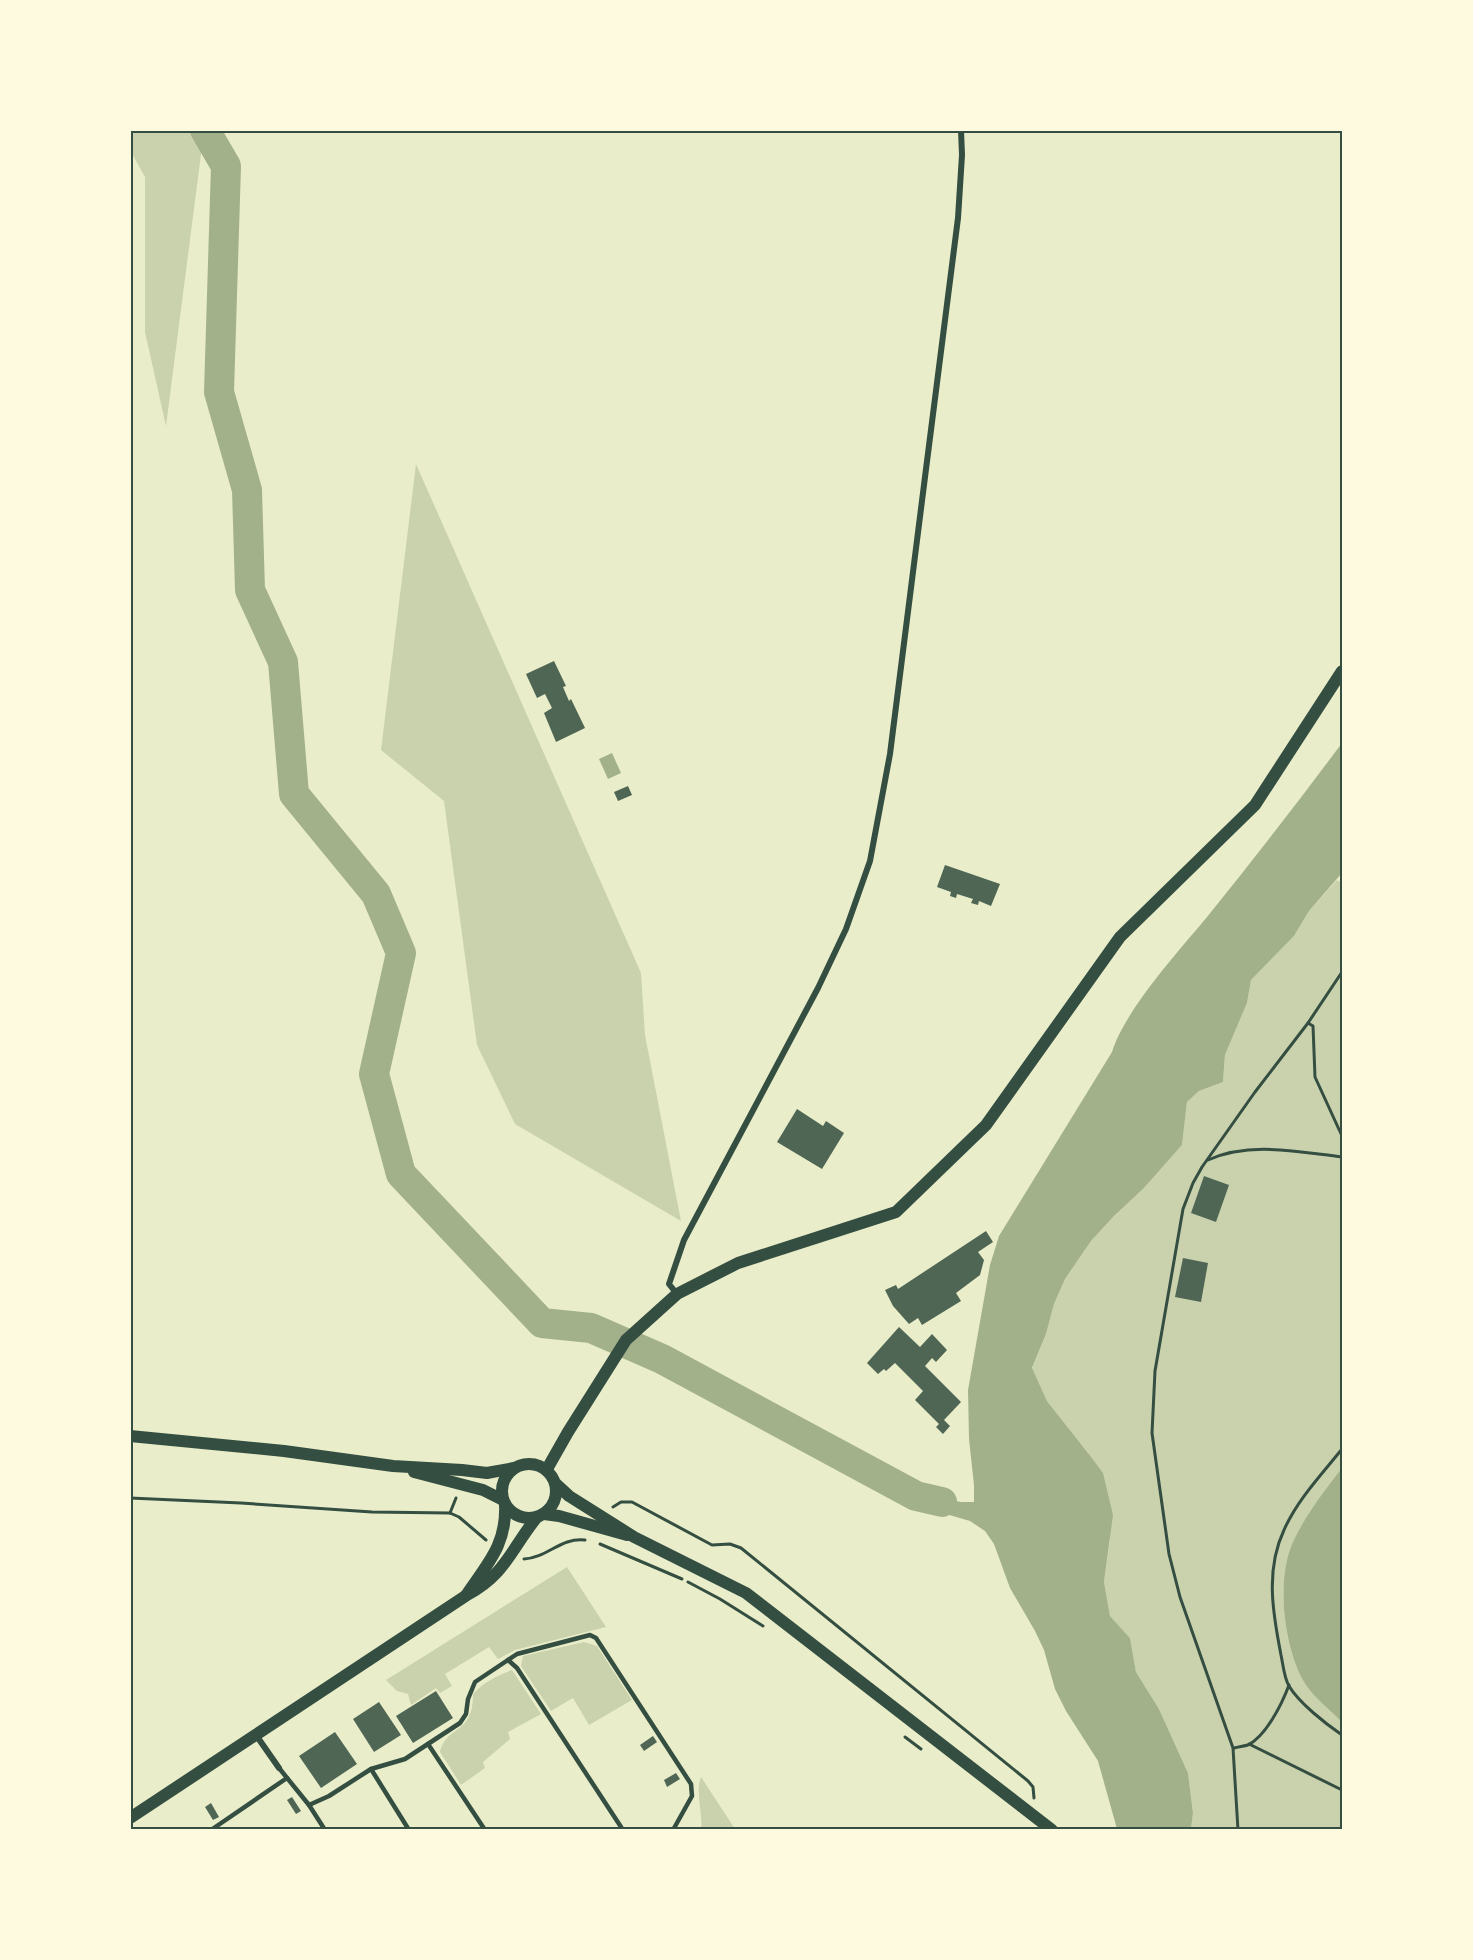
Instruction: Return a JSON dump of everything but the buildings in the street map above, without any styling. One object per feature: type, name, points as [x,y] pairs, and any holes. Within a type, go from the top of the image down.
[{"type":"main road","points":[[547,1469],[625,1343],[677,1294],[738,1263],[896,1212],[986,1125],[1120,938],[1255,805],[1342,671]]},
{"type":"main road","points":[[130,1436],[284,1451],[393,1466],[487,1473],[530,1463],[547,1469],[556,1484],[569,1496],[634,1537],[746,1593],[1052,1830]]},
{"type":"main road","points":[[393,1466],[483,1490],[504,1502],[511,1511],[519,1516],[559,1516],[634,1537]]},
{"type":"main road","points":[[467,1595],[500,1545],[503,1533],[504,1479],[514,1468]]},
{"type":"main road","points":[[130,1818],[485,1585],[501,1570],[522,1536],[555,1501],[556,1484]]},
{"type":"street","points":[[677,1294],[669,1284],[684,1240],[794,1036],[833,958],[860,892],[872,852],[890,754],[958,218],[962,155],[961,130]]},
{"type":"street","points":[[256,1735],[279,1768]]},
{"type":"lane","points":[[309,1805],[329,1796],[371,1769],[405,1759],[460,1723],[466,1714],[468,1699],[475,1682],[517,1654],[590,1635],[596,1638],[691,1784],[692,1796],[673,1830]]},
{"type":"lane","points":[[508,1660],[517,1668],[623,1830]]},
{"type":"lane","points":[[428,1744],[485,1830]]},
{"type":"lane","points":[[279,1768],[309,1805],[325,1830]]},
{"type":"lane","points":[[371,1769],[409,1830]]},
{"type":"lane","points":[[211,1830],[287,1778]]},
{"type":"path","points":[[1238,1830],[1233,1748],[1177,1587],[1169,1554],[1152,1432],[1155,1371],[1183,1209],[1193,1183],[1255,1092],[1308,1023],[1342,972]]},
{"type":"path","points":[[1308,1023],[1313,1026],[1315,1077],[1342,1136]]},
{"type":"path","points":[[1207,1161],[1223,1153],[1241,1149],[1293,1151],[1342,1157]]},
{"type":"path","points":[[1342,1449],[1296,1509],[1283,1530],[1274,1558],[1271,1589],[1274,1616],[1289,1686],[1312,1712],[1342,1735]]},
{"type":"path","points":[[450,1513],[458,1489]]},
{"type":"path","points":[[130,1498],[372,1512],[450,1513],[459,1517],[489,1541]]},
{"type":"path","points":[[608,1513],[621,1502],[632,1502],[712,1545],[730,1544],[741,1548],[1028,1781],[1035,1794],[1032,1813]]},
{"type":"path","points":[[516,1554],[524,1559],[531,1558],[570,1540],[592,1540],[684,1580],[765,1627]]},
{"type":"path","points":[[1233,1748],[1249,1744],[1267,1727],[1282,1706],[1289,1686]]},
{"type":"path","points":[[1249,1744],[1342,1790]]},
{"type":"shaded area","points":[[130,131],[204,131],[166,426],[145,332],[145,177],[131,152]]},
{"type":"shaded area","points":[[416,464],[641,973],[645,1035],[681,1221],[515,1124],[477,1045],[444,801],[381,750]]},
{"type":"shaded area","points":[[1342,743],[1342,873],[1309,911],[1294,936],[1251,980],[1247,1003],[1225,1055],[1223,1082],[1199,1091],[1187,1102],[1182,1145],[1144,1188],[1091,1241],[1065,1279],[1032,1368],[1047,1401],[1103,1473],[1113,1515],[1104,1582],[1110,1616],[1130,1638],[1136,1672],[1159,1709],[1188,1773],[1193,1813],[1191,1829],[1117,1829],[1098,1761],[1066,1711],[1055,1689],[1044,1650],[1010,1588],[994,1544],[985,1531],[970,1521],[915,1505],[899,1489],[961,1502],[974,1502],[968,1390],[990,1265],[999,1236],[1112,1052],[1128,1018],[1140,1000]]},
{"type":"shaded area","points":[[612,753],[621,773],[608,779],[599,759]]},
{"type":"shaded area","points":[[1337,880],[1342,883],[1342,1468],[1308,1514],[1292,1544],[1287,1559],[1283,1595],[1287,1633],[1297,1668],[1312,1693],[1342,1722],[1342,1829],[1191,1829],[1193,1813],[1188,1773],[1159,1709],[1136,1672],[1130,1638],[1110,1616],[1104,1582],[1110,1540],[1088,1453],[1047,1401],[1032,1369],[1065,1279],[1091,1241],[1144,1188],[1182,1145],[1187,1102],[1199,1091],[1223,1082],[1225,1055],[1247,1003],[1251,980],[1294,936],[1309,911]]},
{"type":"shaded area","points":[[1342,1468],[1342,1722],[1312,1693],[1297,1668],[1287,1633],[1283,1595],[1287,1559],[1292,1544],[1308,1514]]},
{"type":"shaded area","points":[[567,1567],[606,1627],[515,1650],[498,1659],[489,1647],[445,1674],[452,1686],[440,1693],[436,1688],[411,1705],[408,1694],[397,1691],[386,1680]]},
{"type":"shaded area","points":[[584,1642],[597,1646],[632,1700],[589,1725],[573,1698],[551,1711],[521,1666],[523,1656]]},
{"type":"shaded area","points":[[512,1670],[541,1714],[508,1732],[510,1739],[483,1762],[485,1768],[461,1785],[440,1752],[443,1743],[469,1717],[473,1694],[491,1680]]},
{"type":"shaded area","points":[[701,1777],[735,1829],[701,1829],[699,1783]]},
{"type":"waterway","points":[[205,130],[226,166],[219,392],[247,490],[250,590],[283,662],[294,794],[376,894],[401,953],[374,1074],[401,1174],[542,1323],[591,1328],[662,1359],[916,1496],[942,1502]]}]
